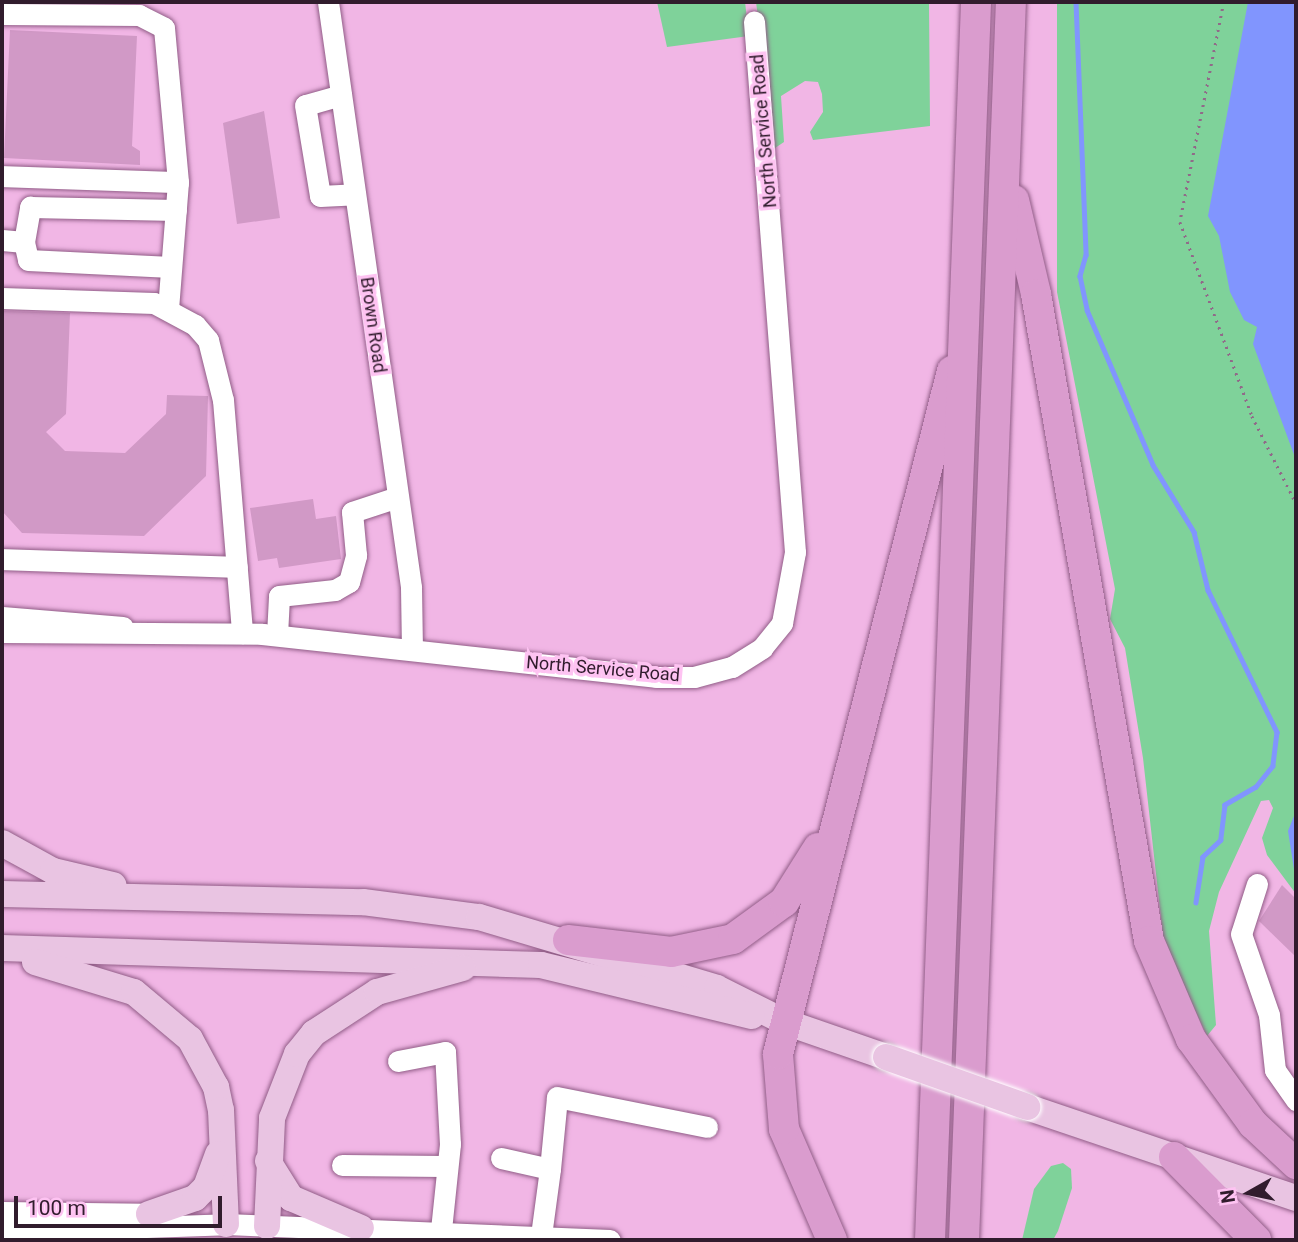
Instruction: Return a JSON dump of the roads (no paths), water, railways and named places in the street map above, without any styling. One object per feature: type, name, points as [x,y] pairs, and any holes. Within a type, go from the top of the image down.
[{"type":"highway","points":[[930,1240],[961,344],[976,2]]},
{"type":"highway","points":[[964,1240],[1011,2]]},
{"type":"highway","points":[[1005,162],[1036,294],[1149,941],[1191,1039],[1253,1124],[1296,1164]]},
{"type":"highway","points":[[832,1240],[784,1129],[776,1072],[785,1023],[847,788],[935,419],[961,344]]},
{"type":"highway","points":[[568,940],[671,952],[713,946],[749,930],[801,882],[847,788]]},
{"type":"highway","points":[[968,1132],[980,1184],[981,1240]]},
{"type":"highway","points":[[1174,1157],[1256,1240]]},
{"type":"main road","points":[[2,843],[53,871],[106,884],[226,900]]},
{"type":"main road","points":[[2,894],[420,907],[568,940],[717,988],[785,1023]]},
{"type":"main road","points":[[2,948],[489,961],[590,973],[785,1023],[1296,1198]]},
{"type":"main road","points":[[2,958],[94,975],[165,1014],[204,1060],[216,1087],[223,1139],[226,1224]]},
{"type":"main road","points":[[267,1226],[268,1161],[282,1080],[314,1033],[377,992],[489,961]]},
{"type":"main road","points":[[149,1214],[206,1187],[223,1139]]},
{"type":"main road","points":[[268,1161],[291,1198],[361,1228]]},
{"type":"street","name":"Brown Road","points":[[328,2],[415,615],[412,649]]},
{"type":"street","points":[[2,14],[139,15],[164,27],[178,182],[168,308]]},
{"type":"street","name":"North Service Road","points":[[2,632],[139,631],[276,635],[694,677],[732,667],[762,648],[782,623],[795,552],[754,22]]},
{"type":"street","points":[[341,95],[305,105],[320,196],[355,194]]},
{"type":"street","points":[[2,177],[178,182]]},
{"type":"street","points":[[171,267],[28,260],[24,242],[30,207],[176,210]]},
{"type":"street","points":[[2,240],[24,242]]},
{"type":"street","points":[[2,298],[168,308],[208,340],[223,400],[242,633]]},
{"type":"street","points":[[276,635],[279,596],[335,590],[349,582],[356,555],[352,512],[398,497]]},
{"type":"street","points":[[2,559],[237,567]]},
{"type":"street","name":"North Service Road","points":[[2,617],[92,620],[139,631]]},
{"type":"street","points":[[1257,884],[1241,934],[1269,1015],[1275,1070],[1296,1099]]},
{"type":"street","points":[[398,1061],[445,1052],[450,1144],[443,1166],[442,1230]]},
{"type":"street","points":[[541,1236],[557,1097],[707,1127]]},
{"type":"street","points":[[501,1158],[550,1169]]},
{"type":"street","points":[[342,1165],[443,1166]]},
{"type":"street","points":[[2,1212],[149,1214],[226,1224],[442,1230],[467,1236],[610,1240]]},
{"type":"street","points":[[2,1232],[226,1224]]},
{"type":"water","points":[[1248,2],[1296,2],[1296,460],[1253,344],[1257,327],[1244,320],[1230,292],[1219,236],[1208,216]]},
{"type":"water","points":[[1296,811],[1296,882],[1288,831]]},
{"type":"waterway","points":[[1076,2],[1086,255],[1080,276],[1087,310],[1153,465],[1194,532],[1208,590],[1277,732],[1273,766],[1256,787],[1225,805],[1221,840],[1203,857],[1196,902]]}]
